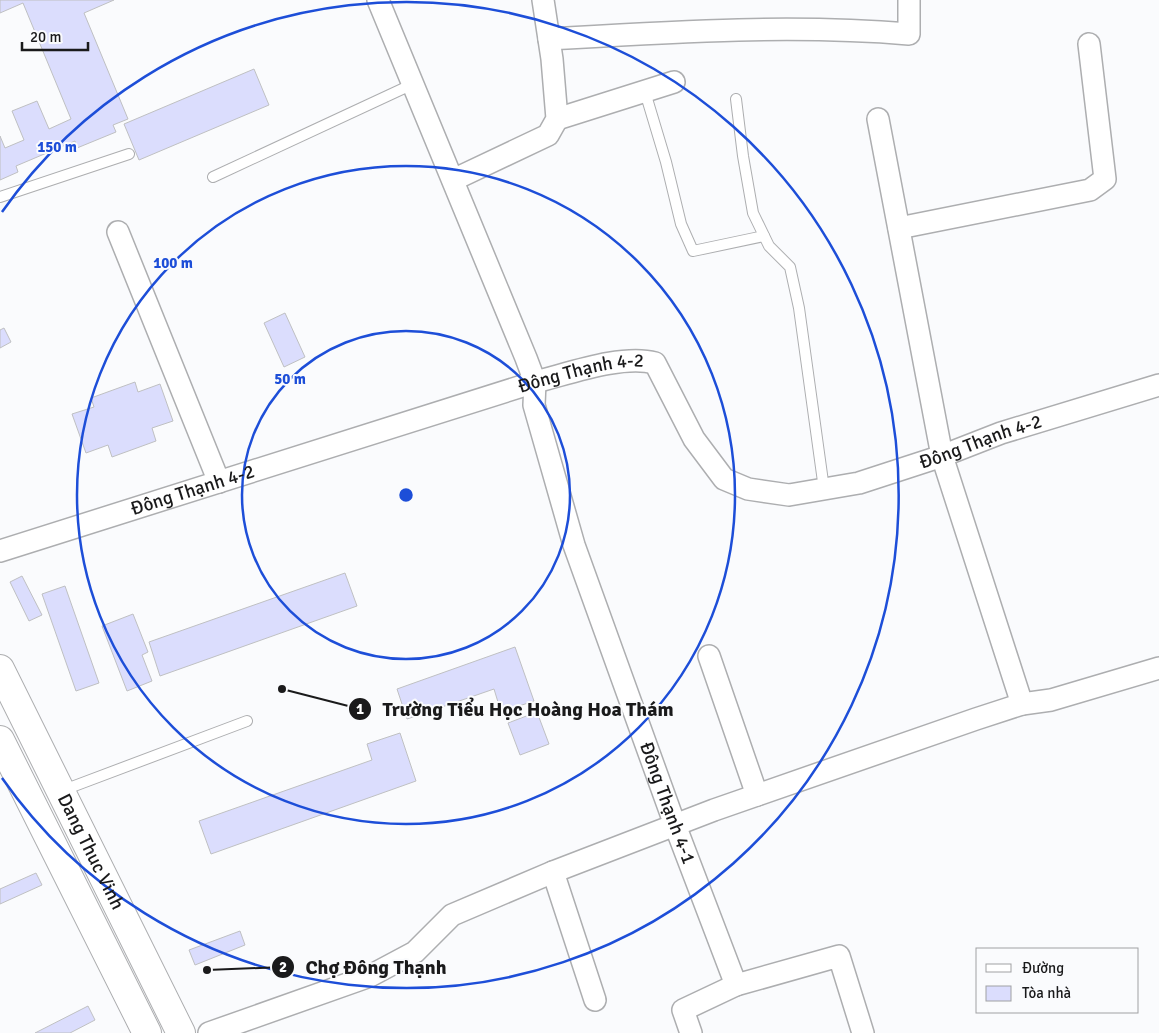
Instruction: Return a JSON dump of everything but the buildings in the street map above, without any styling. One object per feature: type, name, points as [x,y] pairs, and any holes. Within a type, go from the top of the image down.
[{"type":"main road","name":"Dang Thuc Vinh","points":[[0,669],[181,1033]]},
{"type":"main road","name":"Dang Thuc Vinh","points":[[0,742],[147,1033]]},
{"type":"street","points":[[378,0],[535,382]]},
{"type":"street","points":[[453,180],[548,135],[557,119],[550,39],[543,0]]},
{"type":"street","points":[[550,39],[676,32],[843,28],[909,34],[909,0]]},
{"type":"street","points":[[899,228],[1090,190],[1105,179],[1089,44]]},
{"type":"street","points":[[557,119],[674,82]]},
{"type":"street","points":[[878,119],[942,456],[1022,704]]},
{"type":"street","points":[[118,232],[219,482]]},
{"type":"street","name":"Đông Thạnh 4-2","points":[[0,551],[535,382],[614,363],[643,360],[655,363],[694,439],[724,480],[748,489],[789,496],[859,483],[942,456],[1001,433],[1159,385]]},
{"type":"street","name":"Đông Thạnh 4-1","points":[[535,382],[534,405],[574,545],[675,825],[736,985]]},
{"type":"street","points":[[709,656],[757,795]]},
{"type":"street","points":[[208,1033],[370,976],[415,952],[452,915],[553,872],[675,825],[1022,704],[1051,700],[1159,668]]},
{"type":"street","points":[[0,742],[30,729]]},
{"type":"street","points":[[553,872],[595,1000]]},
{"type":"street","points":[[691,1033],[683,1010],[736,985],[839,956],[862,1033]]},
{"type":"lane","points":[[212,177],[413,84]]},
{"type":"lane","points":[[645,92],[666,162],[681,224],[693,251],[764,236]]},
{"type":"lane","points":[[736,99],[753,213],[769,246],[790,268],[799,308],[824,489]]},
{"type":"lane","points":[[0,197],[129,154]]},
{"type":"lane","points":[[60,791],[247,721]]},
{"type":"place","name":"Trường Tiểu Học Hoàng Hoa Thám","points":[[282,689]]},
{"type":"place","name":"Chợ Đông Thạnh","points":[[207,970]]}]
